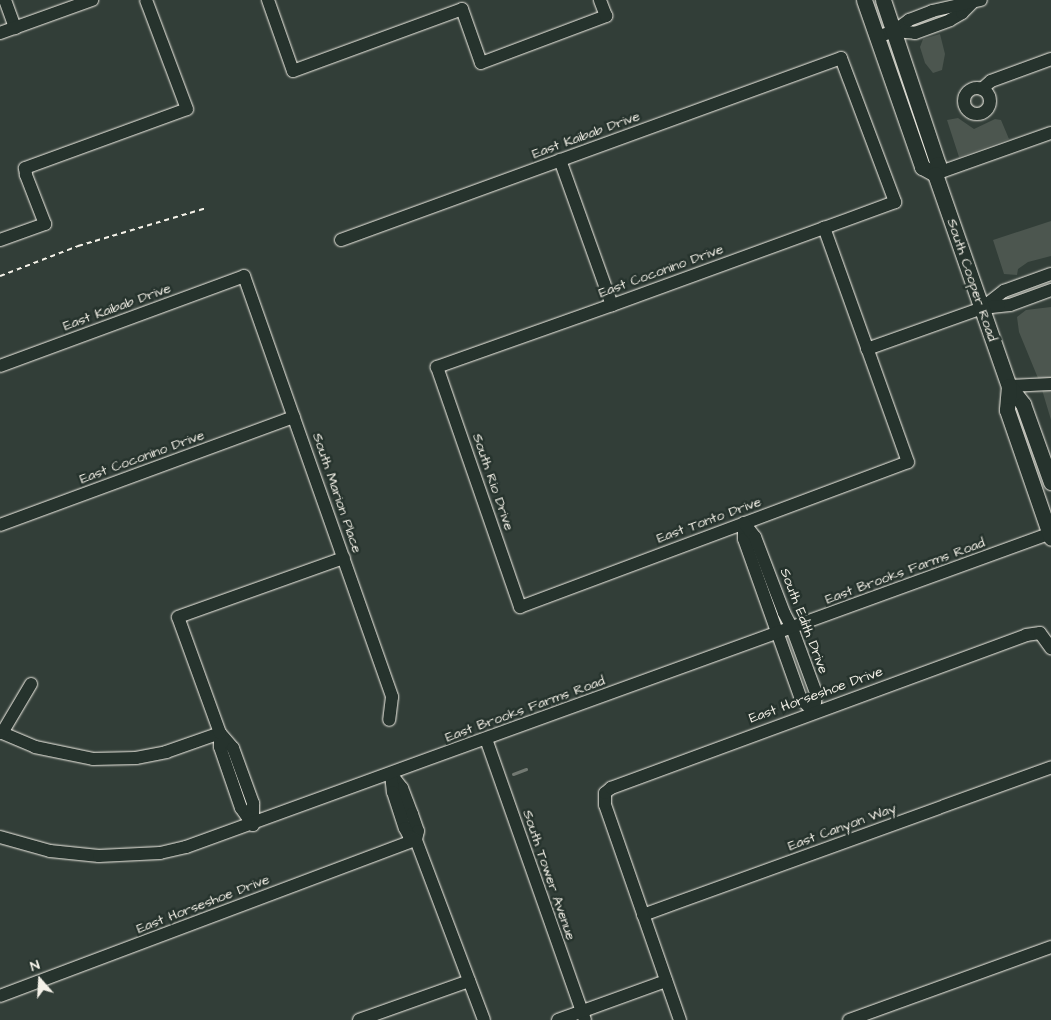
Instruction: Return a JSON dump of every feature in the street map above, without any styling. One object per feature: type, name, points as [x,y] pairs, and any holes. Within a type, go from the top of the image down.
[{"type":"main road","name":"South Cooper Road","points":[[864,0],[922,167],[935,174]]},
{"type":"main road","name":"South Cooper Road","points":[[883,0],[938,164],[935,174],[1009,386],[1023,404],[1051,482]]},
{"type":"main road","name":"South Cooper Road","points":[[1009,386],[1007,410],[1050,535]]},
{"type":"street","points":[[5,0],[15,28]]},
{"type":"street","points":[[0,33],[92,0]]},
{"type":"street","points":[[0,240],[45,224],[25,168],[186,109],[146,0]]},
{"type":"street","points":[[268,0],[294,71],[462,9],[481,63],[606,16],[600,0]]},
{"type":"street","points":[[894,31],[915,33],[962,13],[976,2]]},
{"type":"street","points":[[877,37],[894,31],[910,20],[932,12],[957,4],[976,2]]},
{"type":"street","points":[[932,12],[936,25]]},
{"type":"street","name":"East Kaibab Drive","points":[[340,240],[842,58],[895,202]]},
{"type":"street","points":[[982,88],[991,81],[1051,60]]},
{"type":"street","points":[[935,174],[1051,133]]},
{"type":"street","points":[[560,160],[612,305]]},
{"type":"street","name":"East Coconino Drive","points":[[437,368],[895,202]]},
{"type":"street","points":[[824,228],[867,349],[982,308],[1010,305],[1050,290],[1048,276],[1004,291],[982,308]]},
{"type":"street","name":"East Kaibab Drive","points":[[0,366],[244,276]]},
{"type":"street","name":"South Marion Place","points":[[244,276],[392,697],[389,720]]},
{"type":"street","name":"East Tonto Drive","points":[[520,606],[908,462],[867,349]]},
{"type":"street","name":"South Rio Drive","points":[[437,368],[520,606]]},
{"type":"street","points":[[1009,386],[1051,384]]},
{"type":"street","name":"East Coconino Drive","points":[[0,525],[294,417]]},
{"type":"street","name":"South Edith Drive","points":[[744,523],[744,539],[792,628],[816,693],[814,712]]},
{"type":"street","name":"East Brooks Farms Road","points":[[0,837],[26,845],[74,854],[128,855],[186,848],[1050,535]]},
{"type":"street","points":[[253,825],[241,808],[238,781],[220,747],[220,733],[178,617],[344,558]]},
{"type":"street","name":"South Edith Drive","points":[[763,575],[777,633],[801,699],[814,712]]},
{"type":"street","name":"East Horseshoe Drive","points":[[643,915],[605,805],[606,793],[610,788],[1026,635],[1040,633],[1051,648]]},
{"type":"street","points":[[794,680],[809,675]]},
{"type":"street","points":[[31,684],[1,732],[35,747],[93,759],[136,758],[166,752],[220,733]]},
{"type":"street","name":"South Tower Avenue","points":[[486,739],[583,1016]]},
{"type":"street","name":"East Canyon Way","points":[[643,915],[1051,767]]},
{"type":"street","points":[[391,774],[402,788],[407,816],[418,831],[416,840],[484,1020]]},
{"type":"street","name":"East Horseshoe Drive","points":[[0,996],[416,840]]},
{"type":"street","points":[[643,915],[680,1020]]},
{"type":"street","points":[[849,1020],[1051,947]]},
{"type":"street","points":[[359,1020],[469,981]]},
{"type":"street","points":[[558,1020],[583,1016],[643,989],[666,981]]},
{"type":"path","points":[[0,276],[78,246],[206,208]]},
{"type":"shaded area","points":[[940,34],[945,54],[942,70],[933,73],[925,63],[920,47],[923,39]]},
{"type":"shaded area","points":[[958,118],[974,129],[995,119],[1001,120],[1009,139],[959,157],[947,120]]},
{"type":"shaded area","points":[[1051,221],[1051,256],[1028,262],[1018,269],[1017,275],[1004,274],[993,240]]},
{"type":"shaded area","points":[[1051,307],[1051,420],[1040,383],[1019,332],[1017,317],[1026,310]]},
{"type":"waterway","points":[[513,774],[526,769]]}]
